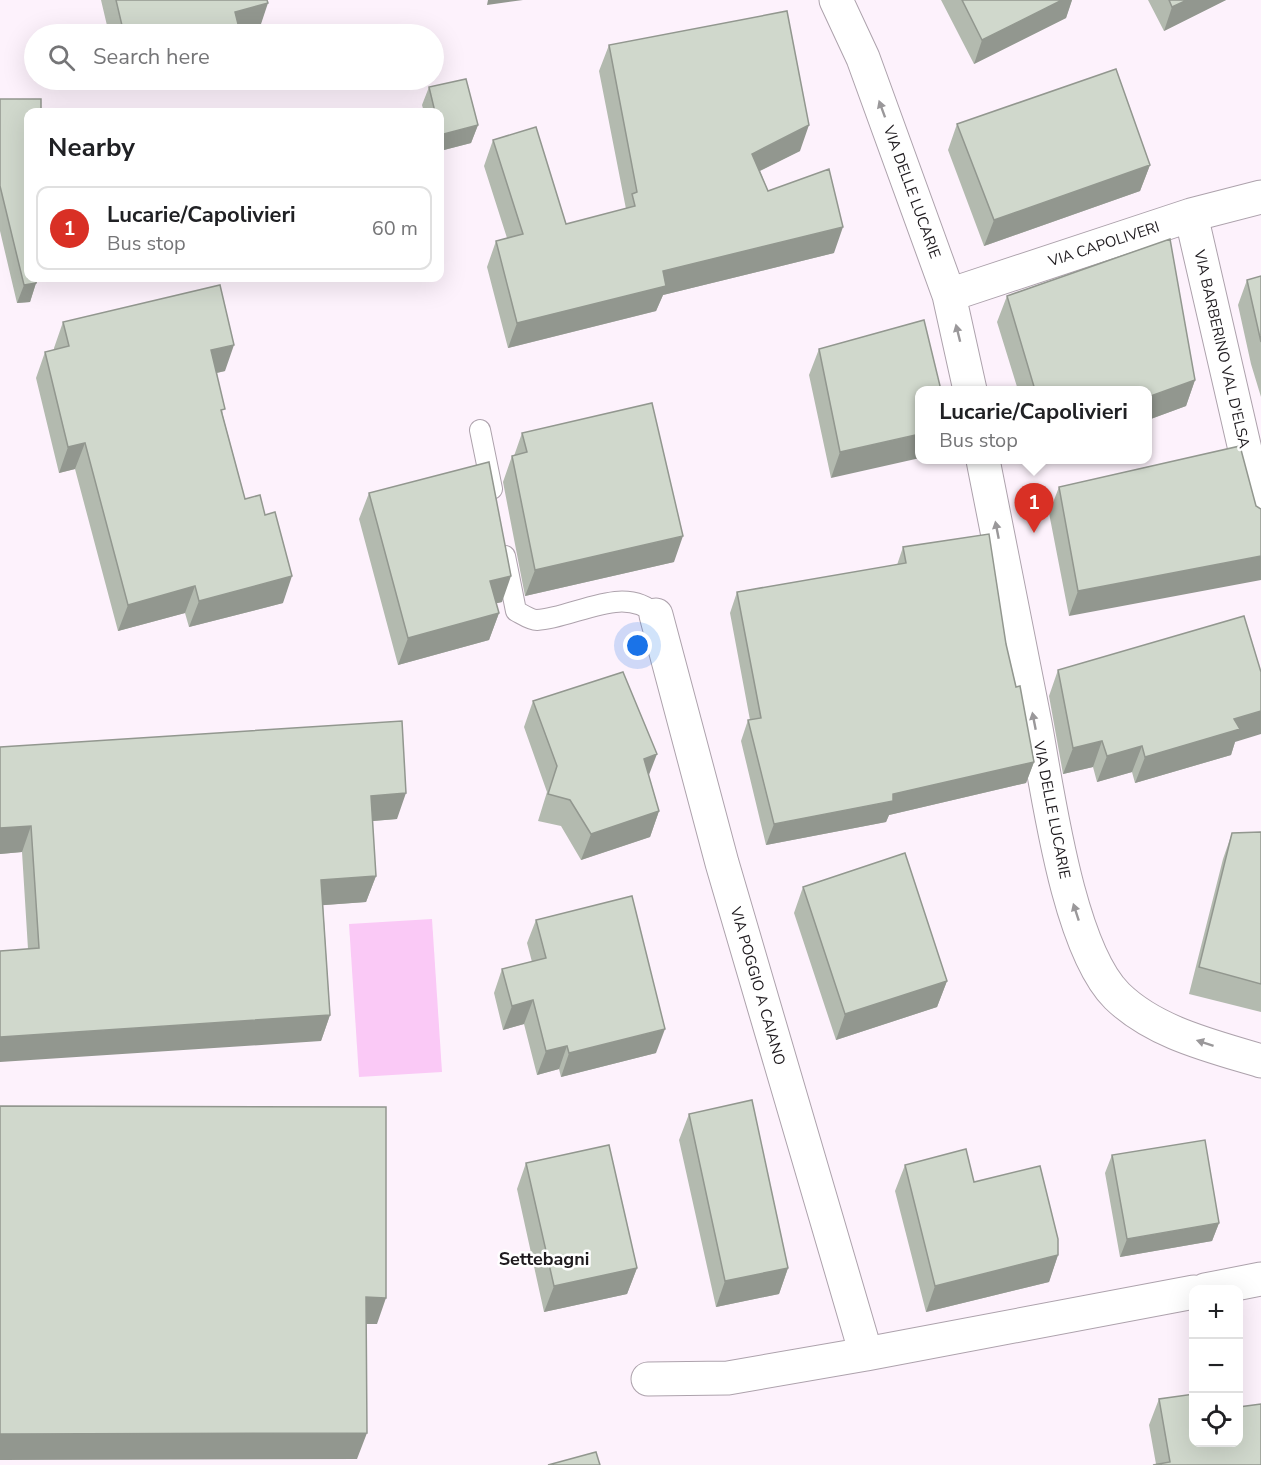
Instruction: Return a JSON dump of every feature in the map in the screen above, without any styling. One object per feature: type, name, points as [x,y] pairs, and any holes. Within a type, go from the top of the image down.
[{"type":"street","name":"VIA DELLE LUCARIE","points":[[836,0],[863,58],[949,295],[969,386]]},
{"type":"street","name":"VIA CAPOLIVERI","points":[[949,295],[1191,215],[1261,197]]},
{"type":"street","name":"VIA BARBERINO VAL D'ELSA","points":[[1191,215],[1261,519]]},
{"type":"street","name":"VIA DELLE LUCARIE","points":[[984,464],[1066,880],[1092,953],[1116,994],[1135,1011],[1183,1036],[1261,1061]]},
{"type":"street","name":"VIA POGGIO A CAIANO","points":[[656,615],[722,863],[866,1354]]},
{"type":"street","points":[[1230,1285],[1261,1279]]},
{"type":"street","points":[[648,1379],[728,1378],[1189,1293]]},
{"type":"lane","points":[[480,430],[496,509]]},
{"type":"lane","name":"VIA POGGIO A CAIANO","points":[[502,543],[516,611],[534,620],[628,600],[646,605],[656,615]]},
{"type":"shaded area","points":[[432,919],[442,1072],[359,1077],[349,924]]},
{"type":"building","points":[[116,0],[267,0],[268,3],[235,12],[238,24],[122,24]]},
{"type":"building","points":[[962,0],[1062,0],[982,40]]},
{"type":"building","points":[[1169,0],[1187,0],[1172,7]]},
{"type":"building","points":[[787,11],[809,125],[752,154],[768,191],[829,169],[843,227],[663,271],[666,286],[517,323],[496,241],[523,234],[493,140],[536,127],[566,224],[635,206],[632,194],[637,192],[609,45]]},
{"type":"building","points":[[1116,69],[1150,165],[994,220],[957,124]]},
{"type":"building","points":[[466,79],[478,125],[444,134],[444,108],[434,108],[430,90],[444,90],[444,84]]},
{"type":"building","points":[[0,99],[41,99],[41,108],[24,108],[24,282],[36,283],[24,285],[0,186]]},
{"type":"building","points":[[1170,239],[1195,380],[1152,396],[1152,386],[1034,386],[1007,296]]},
{"type":"building","points":[[1261,276],[1261,342],[1247,280]]},
{"type":"building","points":[[220,285],[234,345],[211,350],[225,409],[221,410],[245,499],[260,495],[265,515],[275,512],[292,576],[199,601],[195,586],[128,605],[85,443],[68,447],[45,352],[69,346],[63,322]]},
{"type":"building","points":[[924,320],[940,386],[915,386],[915,435],[840,452],[819,349]]},
{"type":"building","points":[[652,403],[683,536],[535,570],[512,456],[527,452],[522,433]]},
{"type":"building","points":[[1240,446],[1256,506],[1261,509],[1261,556],[1078,591],[1059,487]]},
{"type":"building","points":[[489,462],[511,576],[490,581],[499,613],[408,638],[369,493]]},
{"type":"building","points":[[989,534],[1006,644],[1016,687],[1020,686],[1034,762],[893,794],[893,801],[774,824],[748,720],[761,718],[737,592],[906,563],[903,547]]},
{"type":"building","points":[[1244,616],[1261,672],[1261,711],[1234,719],[1240,729],[1145,757],[1142,746],[1107,756],[1102,741],[1073,748],[1058,670]]},
{"type":"building","points":[[623,672],[657,754],[644,759],[659,811],[591,834],[570,800],[548,794],[557,766],[533,701]]},
{"type":"building","points":[[402,721],[406,793],[371,796],[376,876],[321,880],[330,1015],[0,1037],[0,951],[39,948],[31,826],[0,828],[0,747]]},
{"type":"building","points":[[1261,832],[1261,984],[1199,967],[1232,833]]},
{"type":"building","points":[[905,853],[947,981],[845,1014],[803,887]]},
{"type":"building","points":[[632,896],[665,1029],[569,1053],[567,1046],[546,1051],[533,1000],[512,1006],[502,969],[546,958],[536,920]]},
{"type":"building","points":[[752,1100],[788,1268],[725,1281],[689,1114]]},
{"type":"building","points":[[0,1106],[386,1107],[386,1298],[366,1297],[367,1433],[0,1434]]},
{"type":"building","points":[[1205,1140],[1219,1223],[1127,1239],[1112,1155]]},
{"type":"building","points":[[609,1145],[637,1268],[554,1286],[526,1163]]},
{"type":"building","points":[[966,1149],[974,1182],[1040,1166],[1058,1239],[1058,1255],[935,1286],[905,1165]]},
{"type":"building","points":[[1189,1395],[1189,1447],[1243,1447],[1243,1406],[1261,1404],[1261,1465],[1153,1465],[1170,1462],[1159,1399]]},
{"type":"building","points":[[596,1452],[600,1465],[548,1465]]},
{"type":"place","name":"Lucarie/Capolivieri","points":[[1034,533]]},
{"type":"district","name":"Settebagni","points":[[544,1259]]}]
